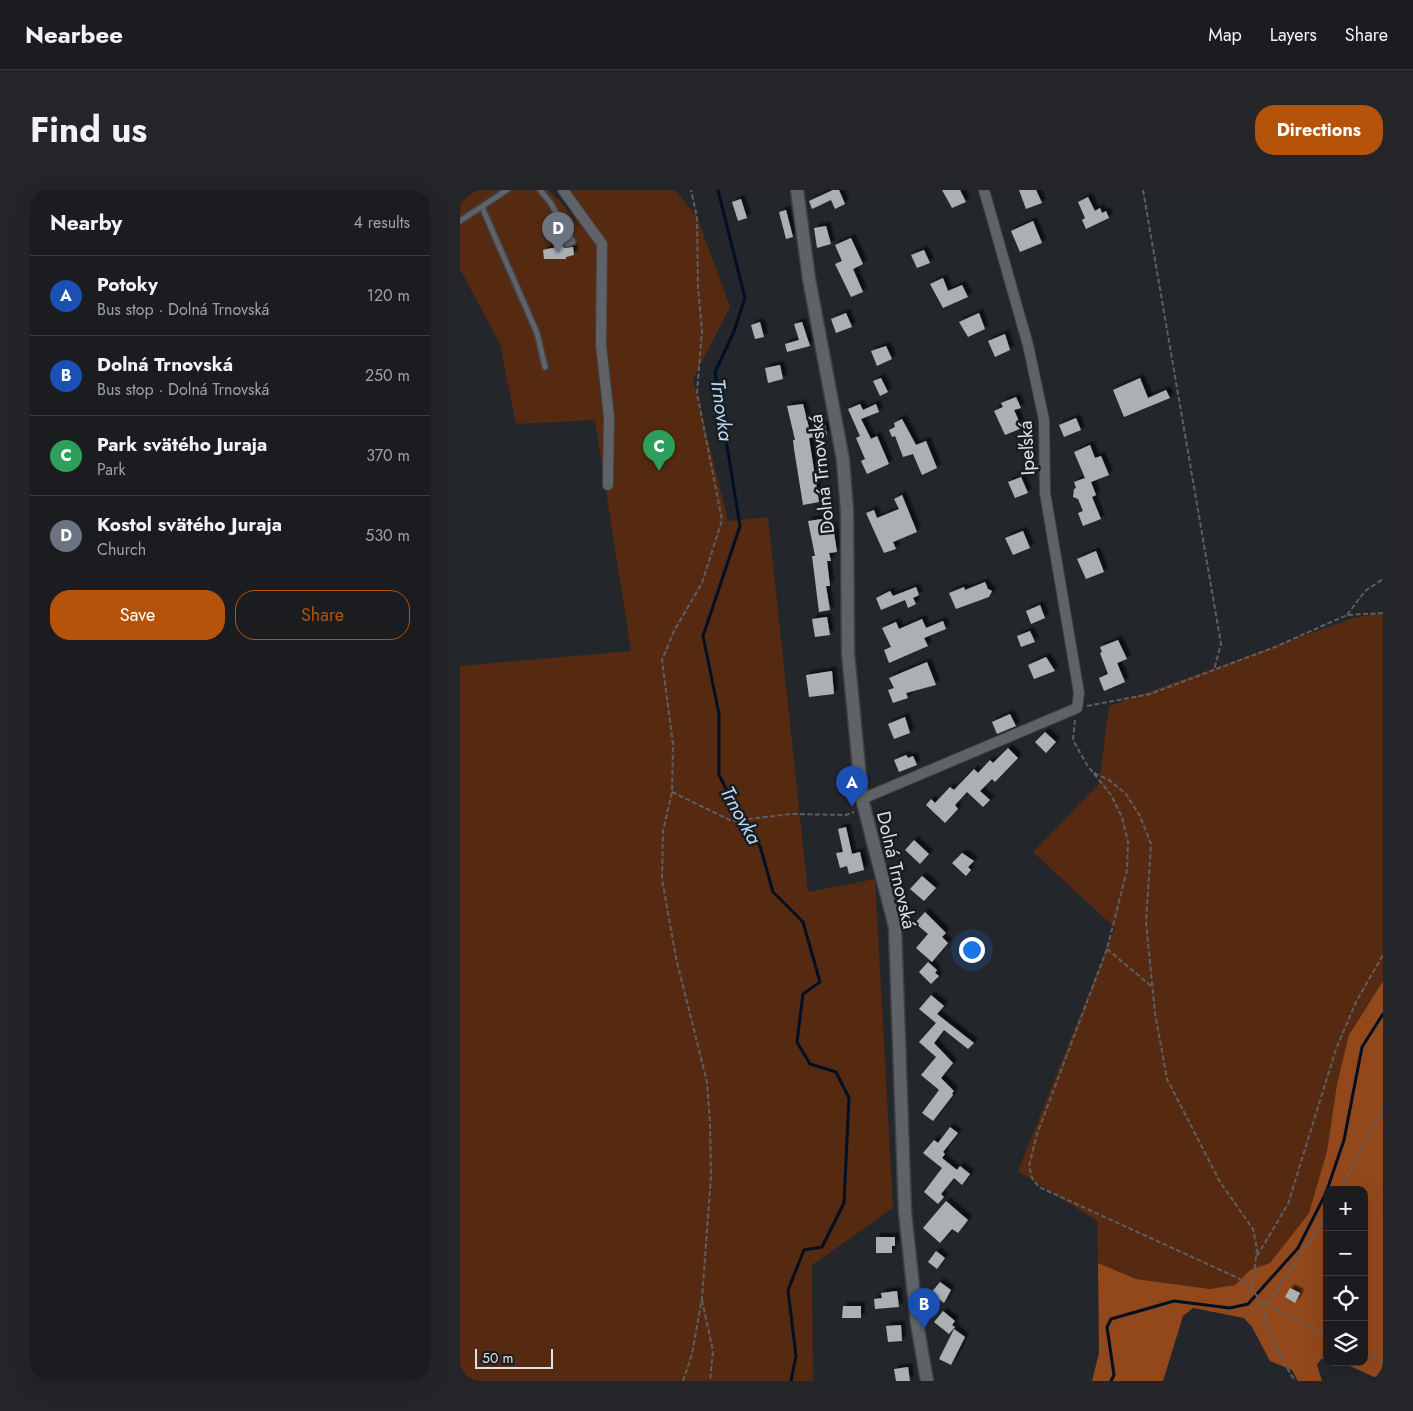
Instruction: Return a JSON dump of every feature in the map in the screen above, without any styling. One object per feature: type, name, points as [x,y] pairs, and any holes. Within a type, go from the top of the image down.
[{"type":"street","points":[[563,190],[602,244],[601,344],[609,418],[608,485]]},
{"type":"street","name":"Dolná Trnovská","points":[[797,190],[809,279],[843,460],[847,511],[848,653],[863,804],[895,927],[905,1212],[917,1324],[927,1381]]},
{"type":"street","name":"Ipeľská","points":[[984,190],[1028,345],[1044,420],[1045,493],[1079,693],[1077,708]]},
{"type":"street","points":[[863,804],[1077,708]]},
{"type":"lane","points":[[460,222],[507,190]]},
{"type":"lane","points":[[540,190],[550,202],[573,242],[566,244]]},
{"type":"lane","points":[[482,207],[537,333],[545,367]]},
{"type":"path","points":[[683,1381],[692,1354],[702,1298],[711,1176],[710,1122],[707,1082],[676,958],[662,879],[663,831],[672,792],[673,744],[662,660],[674,631],[702,583],[722,520],[697,393],[702,331],[698,287],[697,217],[691,190]]},
{"type":"path","points":[[1143,190],[1221,644],[1214,670]]},
{"type":"path","points":[[1347,615],[1365,591],[1383,579]]},
{"type":"path","points":[[1295,1381],[1271,1338],[1261,1301],[1252,1289],[1238,1278],[1038,1187],[1032,1178],[1029,1166],[1037,1134],[1107,949],[1127,870],[1128,842],[1122,817],[1111,795],[1087,765],[1073,740],[1077,708],[1150,694],[1214,670],[1347,615],[1383,613]]},
{"type":"path","points":[[1094,773],[1109,780],[1126,794],[1140,816],[1151,844],[1146,922],[1152,987],[1167,1079],[1220,1182],[1252,1229],[1257,1249],[1252,1289]]},
{"type":"path","points":[[672,792],[732,821],[791,814],[846,815],[863,804]]},
{"type":"path","points":[[1107,949],[1152,987]]},
{"type":"path","points":[[1256,1258],[1288,1204],[1336,1049],[1356,1002],[1383,955]]},
{"type":"path","points":[[1342,1186],[1383,1108]]},
{"type":"path","points":[[1267,1304],[1323,1221]]},
{"type":"path","points":[[702,1298],[712,1351],[710,1381]]},
{"type":"path","points":[[1261,1301],[1289,1318],[1323,1333]]},
{"type":"path","points":[[1368,1355],[1383,1361]]},
{"type":"shaded area","points":[[477,190],[548,190],[562,203],[580,230],[562,190],[675,190],[697,217],[730,307],[693,379],[728,521],[768,517],[808,892],[875,879],[893,1208],[812,1265],[813,1381],[460,1381],[460,666],[631,651],[595,420],[516,424],[500,344],[460,269],[460,203]]},
{"type":"shaded area","points":[[1383,612],[1383,981],[1349,1035],[1337,1084],[1327,1151],[1309,1213],[1270,1263],[1250,1270],[1235,1285],[1210,1289],[1136,1279],[1098,1263],[1097,1221],[1018,1171],[1115,928],[1033,852],[1099,784],[1109,706],[1350,619]]},
{"type":"shaded area","points":[[1383,981],[1383,1381],[1350,1366],[1368,1366],[1368,1186],[1323,1186],[1323,1359],[1317,1365],[1322,1381],[1298,1381],[1292,1370],[1270,1361],[1252,1327],[1244,1318],[1193,1308],[1183,1316],[1163,1381],[1092,1381],[1099,1353],[1098,1263],[1136,1279],[1210,1289],[1235,1285],[1250,1270],[1270,1263],[1309,1213],[1327,1151],[1337,1084],[1349,1035]]},
{"type":"building","points":[[833,190],[839,190],[845,204],[835,209],[831,200],[812,209],[809,201]]},
{"type":"building","points":[[942,190],[960,190],[966,202],[952,208]]},
{"type":"building","points":[[1019,190],[1036,190],[1042,203],[1026,209]]},
{"type":"building","points":[[1088,197],[1095,211],[1100,208],[1102,213],[1106,211],[1109,218],[1086,229],[1082,220],[1085,218],[1078,202]]},
{"type":"building","points":[[741,199],[747,218],[738,221],[732,202]]},
{"type":"building","points":[[786,210],[793,237],[786,239],[779,212]]},
{"type":"building","points":[[1033,221],[1042,243],[1020,252],[1011,231]]},
{"type":"building","points":[[826,226],[831,244],[817,248],[814,228]]},
{"type":"building","points":[[851,238],[863,264],[853,269],[863,292],[851,297],[835,264],[842,261],[835,245]]},
{"type":"building","points":[[562,246],[565,248],[573,247],[574,255],[566,257],[566,259],[544,259],[543,250]]},
{"type":"building","points":[[924,250],[930,263],[917,268],[911,255]]},
{"type":"building","points":[[943,278],[948,291],[962,285],[968,297],[943,308],[930,284]]},
{"type":"building","points":[[846,313],[852,327],[836,333],[831,319]]},
{"type":"building","points":[[979,313],[985,329],[968,337],[959,322]]},
{"type":"building","points":[[760,322],[764,337],[755,339],[751,325]]},
{"type":"building","points":[[802,322],[810,346],[787,352],[785,344],[799,340],[794,324]]},
{"type":"building","points":[[1005,334],[1010,350],[995,357],[988,341]]},
{"type":"building","points":[[886,346],[892,359],[877,366],[871,351]]},
{"type":"building","points":[[780,365],[783,379],[768,383],[765,368]]},
{"type":"building","points":[[881,378],[888,392],[880,396],[873,381]]},
{"type":"building","points":[[1140,378],[1148,398],[1166,390],[1170,398],[1124,417],[1113,390]]},
{"type":"building","points":[[1016,397],[1021,408],[1014,410],[1022,428],[1005,435],[994,411],[1003,407],[1001,403]]},
{"type":"building","points":[[803,404],[809,428],[825,425],[827,435],[809,438],[819,502],[803,505],[794,449],[793,440],[795,440],[787,406]]},
{"type":"building","points":[[860,404],[863,410],[876,404],[879,412],[861,419],[871,439],[877,436],[889,464],[867,474],[861,461],[865,459],[856,438],[860,436],[848,409]]},
{"type":"building","points":[[1076,418],[1081,430],[1064,437],[1059,425]]},
{"type":"building","points":[[902,419],[916,445],[926,441],[937,468],[922,475],[913,454],[903,457],[895,436],[892,437],[889,430],[895,427],[894,423]]},
{"type":"building","points":[[1090,445],[1095,458],[1101,456],[1109,475],[1091,482],[1096,495],[1092,497],[1101,519],[1083,526],[1078,513],[1083,511],[1078,499],[1073,497],[1074,489],[1076,488],[1074,482],[1085,478],[1074,452]]},
{"type":"building","points":[[1021,477],[1028,493],[1015,498],[1008,482]]},
{"type":"building","points":[[902,495],[917,532],[893,542],[896,549],[884,553],[866,513],[874,510],[877,518],[899,509],[894,499]]},
{"type":"building","points":[[822,519],[823,527],[833,526],[837,552],[829,553],[831,561],[827,561],[830,586],[826,586],[830,610],[819,612],[812,556],[815,556],[808,521]]},
{"type":"building","points":[[1023,531],[1030,548],[1013,555],[1005,538]]},
{"type":"building","points":[[1096,551],[1104,572],[1086,579],[1077,559]]},
{"type":"building","points":[[985,582],[988,589],[992,591],[989,597],[956,609],[949,593],[964,587],[965,590]]},
{"type":"building","points":[[916,587],[919,595],[913,598],[916,604],[908,608],[905,600],[881,610],[876,598],[890,591],[893,596]]},
{"type":"building","points":[[1040,605],[1045,618],[1031,624],[1026,611]]},
{"type":"building","points":[[827,617],[830,635],[815,637],[812,619]]},
{"type":"building","points":[[922,619],[926,628],[943,621],[946,629],[924,638],[928,646],[889,663],[884,650],[891,647],[882,628],[896,622],[899,629]]},
{"type":"building","points":[[1030,631],[1035,642],[1021,647],[1017,636]]},
{"type":"building","points":[[1118,640],[1127,659],[1117,663],[1125,682],[1104,691],[1099,678],[1108,674],[1100,653],[1102,652],[1100,647]]},
{"type":"building","points":[[1046,657],[1055,671],[1034,679],[1028,665]]},
{"type":"building","points":[[927,662],[936,685],[906,693],[908,698],[893,703],[888,690],[894,688],[889,678]]},
{"type":"building","points":[[832,671],[834,694],[809,697],[806,675]]},
{"type":"building","points":[[1010,714],[1016,726],[997,734],[992,722]]},
{"type":"building","points":[[905,717],[910,733],[894,739],[888,724]]},
{"type":"building","points":[[1045,732],[1056,742],[1046,753],[1035,742]]},
{"type":"building","points":[[1008,748],[1018,758],[995,782],[992,779],[980,791],[990,800],[983,807],[967,792],[955,805],[958,809],[945,823],[926,805],[931,799],[935,803],[950,787],[954,790],[974,769],[978,773],[990,760],[993,763]]},
{"type":"building","points":[[906,755],[908,758],[913,756],[917,765],[899,772],[894,760]]},
{"type":"building","points":[[846,827],[852,854],[860,852],[864,870],[849,874],[847,866],[840,868],[836,853],[843,852],[838,829]]},
{"type":"building","points":[[914,840],[929,854],[920,864],[905,850]]},
{"type":"building","points":[[962,853],[974,861],[968,867],[971,870],[966,876],[952,863]]},
{"type":"building","points":[[922,876],[936,888],[924,901],[910,889]]},
{"type":"building","points":[[925,912],[946,933],[942,937],[948,943],[932,962],[916,948],[928,934],[915,923]]},
{"type":"building","points":[[928,962],[937,970],[935,973],[939,976],[931,984],[919,972]]},
{"type":"building","points":[[931,995],[944,1006],[937,1014],[974,1043],[968,1049],[944,1030],[934,1043],[953,1063],[941,1078],[954,1091],[933,1121],[922,1113],[939,1090],[921,1075],[936,1057],[919,1042],[936,1023],[919,1009]]},
{"type":"building","points":[[950,1127],[958,1133],[943,1152],[945,1154],[942,1158],[957,1170],[960,1166],[970,1174],[962,1185],[954,1178],[941,1194],[944,1197],[938,1204],[924,1192],[942,1168],[923,1153],[934,1140],[938,1143]]},
{"type":"building","points":[[946,1201],[968,1220],[958,1233],[952,1229],[940,1243],[923,1228]]},
{"type":"building","points":[[876,1237],[895,1237],[895,1246],[892,1246],[892,1253],[876,1253]]},
{"type":"building","points":[[936,1251],[945,1258],[937,1269],[928,1262]]},
{"type":"building","points":[[940,1282],[951,1290],[944,1303],[931,1293]]},
{"type":"building","points":[[1290,1288],[1300,1293],[1295,1303],[1285,1297]]},
{"type":"building","points":[[897,1291],[899,1307],[875,1309],[874,1299],[882,1298],[881,1293]]},
{"type":"building","points":[[843,1306],[861,1306],[861,1318],[842,1318]]},
{"type":"building","points":[[943,1311],[955,1321],[952,1325],[955,1327],[949,1334],[934,1322]]},
{"type":"building","points":[[901,1325],[902,1341],[888,1342],[886,1326]]},
{"type":"building","points":[[954,1329],[965,1337],[951,1365],[939,1359]]},
{"type":"building","points":[[908,1367],[910,1381],[896,1381],[894,1369]]},
{"type":"waterway","name":"Trnovka","points":[[718,190],[745,298],[733,334],[715,372],[740,526],[703,636],[719,714],[719,775],[744,824],[760,846],[773,892],[803,922],[820,982],[803,994],[797,1042],[810,1064],[836,1072],[849,1098],[844,1203],[822,1247],[804,1250],[788,1290],[796,1356],[791,1381]]},
{"type":"waterway","points":[[1328,1186],[1344,1140],[1362,1047],[1383,1014]]},
{"type":"waterway","points":[[1111,1381],[1114,1375],[1107,1327],[1111,1319],[1174,1301],[1230,1308],[1248,1304],[1298,1248],[1323,1199]]},
{"type":"place","name":"Kostol svätého Juraja","points":[[558,253]]},
{"type":"place","name":"Park svätého Juraja","points":[[659,471]]},
{"type":"place","name":"Potoky","points":[[852,807]]},
{"type":"place","name":"Dolná Trnovská","points":[[924,1329]]}]
